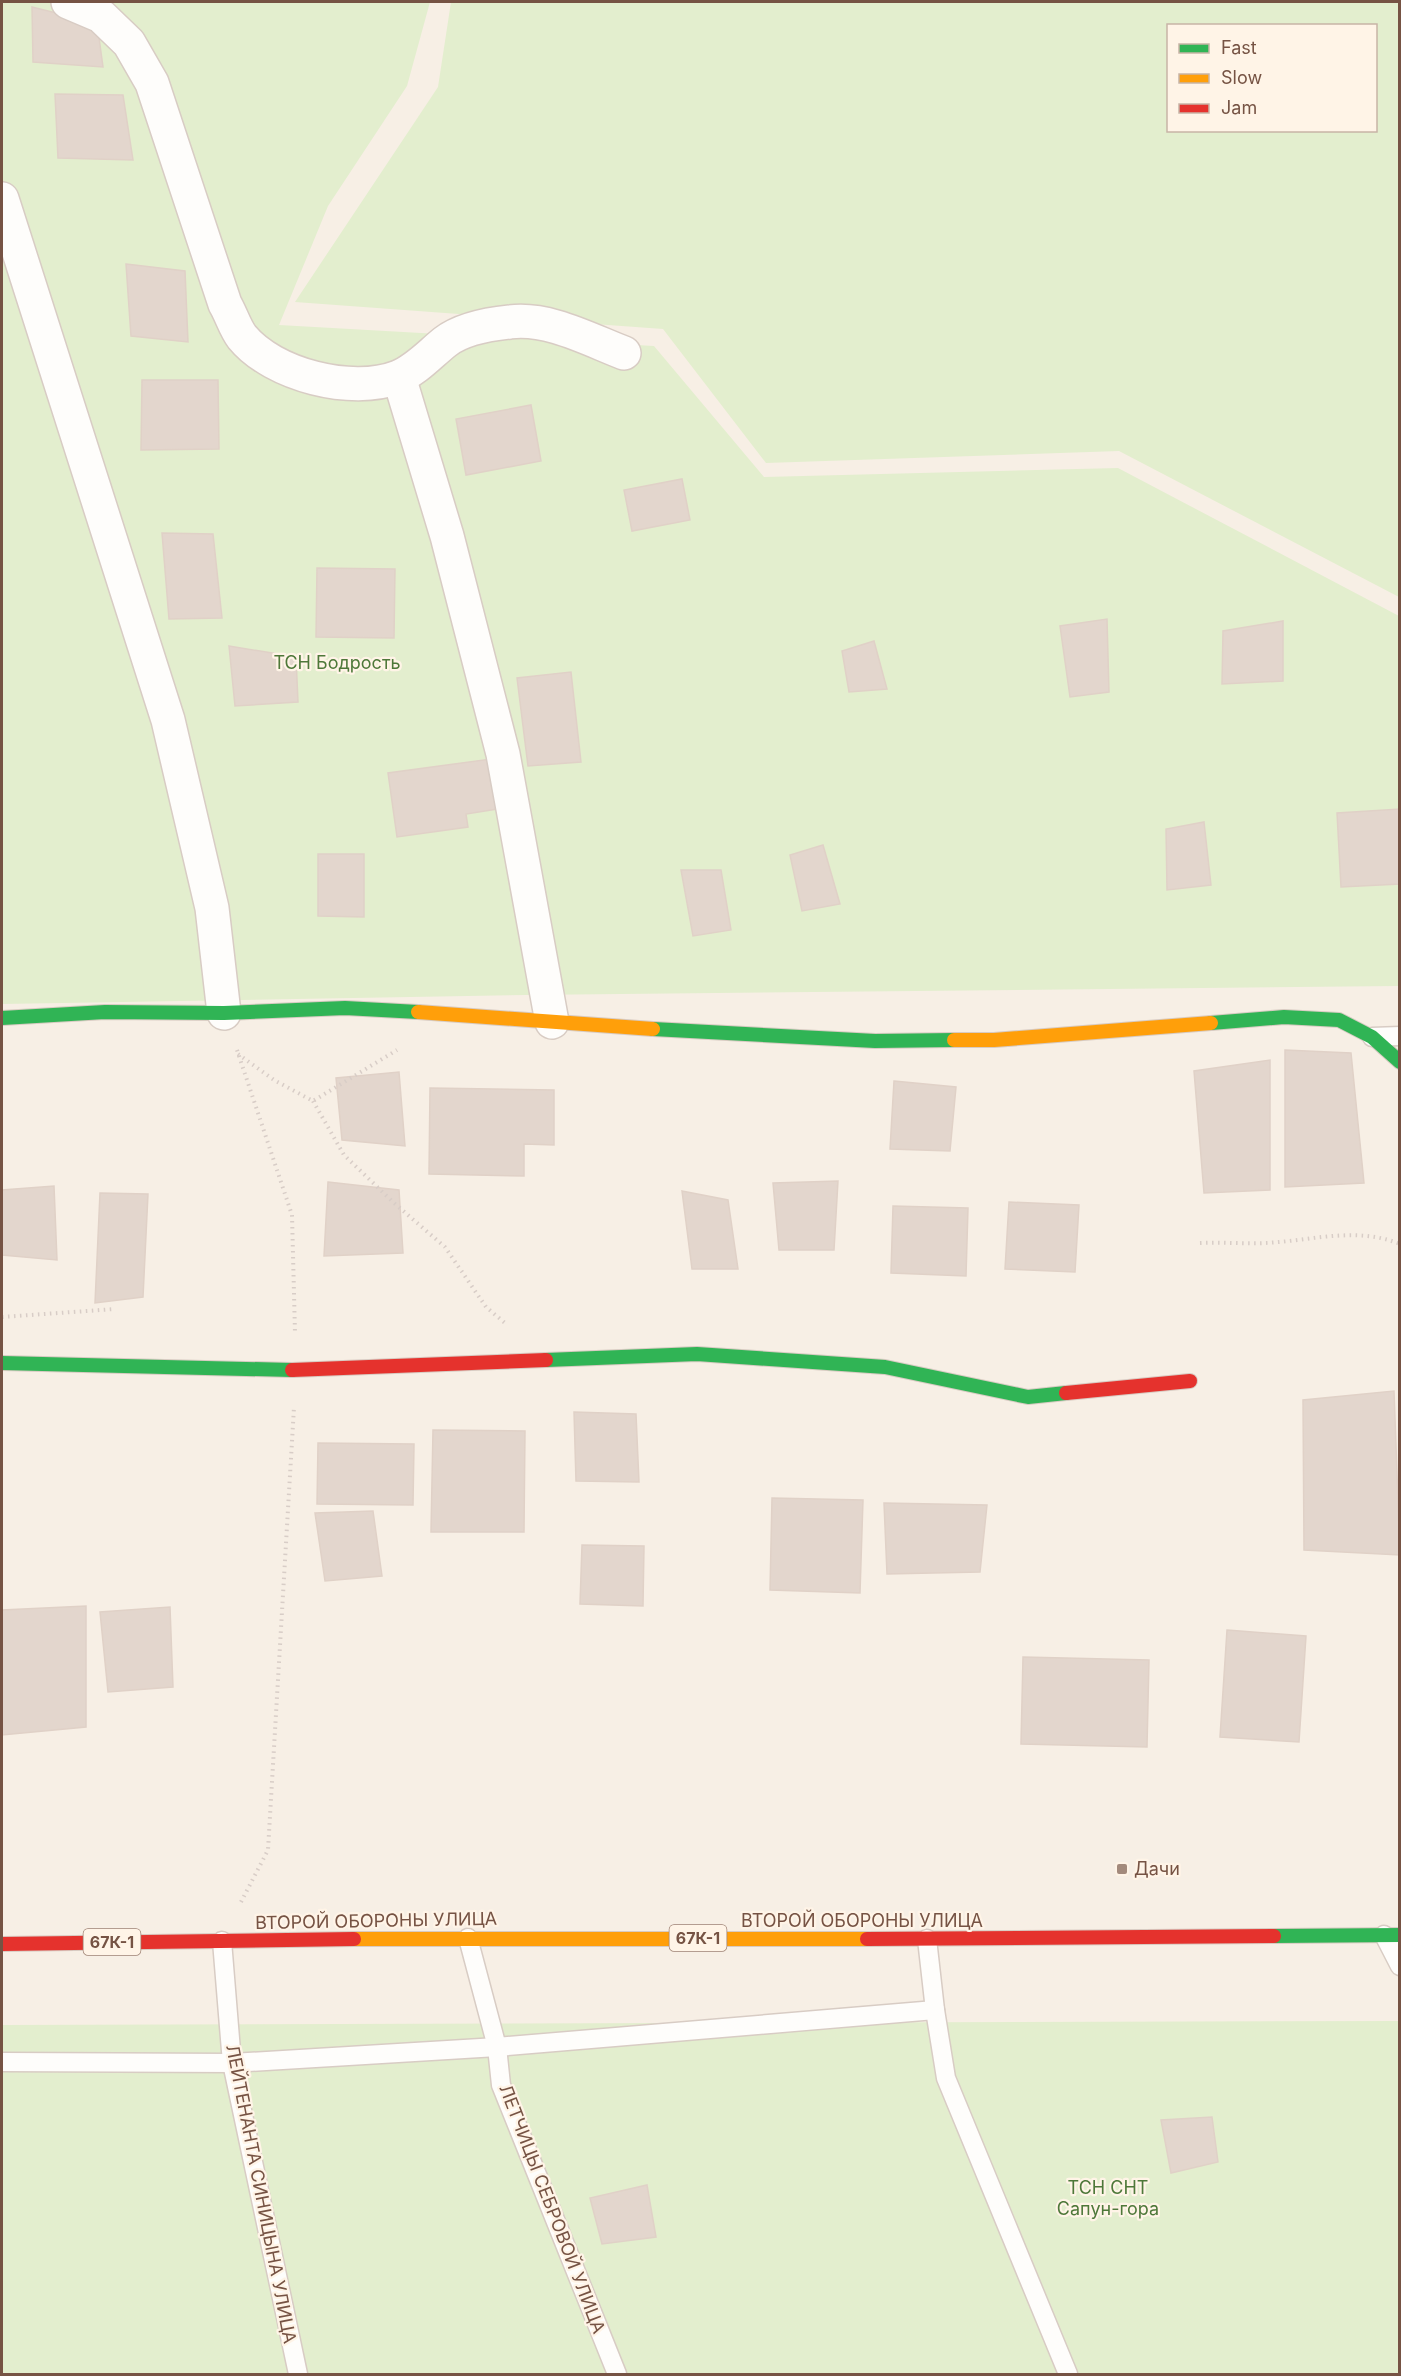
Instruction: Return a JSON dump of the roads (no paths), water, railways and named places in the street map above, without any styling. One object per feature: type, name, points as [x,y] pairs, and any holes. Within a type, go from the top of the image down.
[{"type":"street","points":[[68,2],[101,16],[129,43],[152,83],[225,304],[241,336],[261,354],[291,370],[332,382],[371,385],[399,377],[420,364],[447,340],[472,330],[512,321],[538,323],[624,353]]},
{"type":"street","points":[[2,199],[168,720],[212,908],[224,1013]]},
{"type":"street","points":[[399,377],[447,536],[503,754],[552,1022]]},
{"type":"street","points":[[2,1018],[105,1012],[224,1013],[345,1008],[440,1012],[552,1022],[875,1041],[994,1040],[1284,1017],[1339,1020],[1372,1037],[1400,1062]]},
{"type":"street","points":[[2,1363],[296,1370],[697,1354],[885,1367],[1028,1396],[1190,1381]]},
{"type":"street","name":"ВТОРОЙ ОБОРОНЫ УЛИЦА","points":[[2,1944],[468,1938],[927,1939],[1392,1935]]},
{"type":"lane","points":[[1372,1037],[1400,1035]]},
{"type":"lane","points":[[1392,1935],[1400,1966]]},
{"type":"lane","name":"ЛЕТЧИЦЫ СЕБРОВОЙ УЛИЦА","points":[[468,1938],[497,2047],[501,2085],[617,2374]]},
{"type":"lane","points":[[927,1939],[934,2010],[946,2078],[1068,2374]]},
{"type":"lane","name":"ЛЕЙТЕНАНТА СИНИЦЫНА УЛИЦА","points":[[222,1941],[232,2063],[298,2374]]},
{"type":"lane","points":[[2,2062],[232,2063],[497,2047],[934,2010]]},
{"type":"place","name":"Дачи","points":[[1122,1869]]},
{"type":"park label","name":"ТСН Бодрость","points":[[337,663]]},
{"type":"park label","name":"ТСН СНТ Сапун-гора","points":[[1108,2198]]}]
